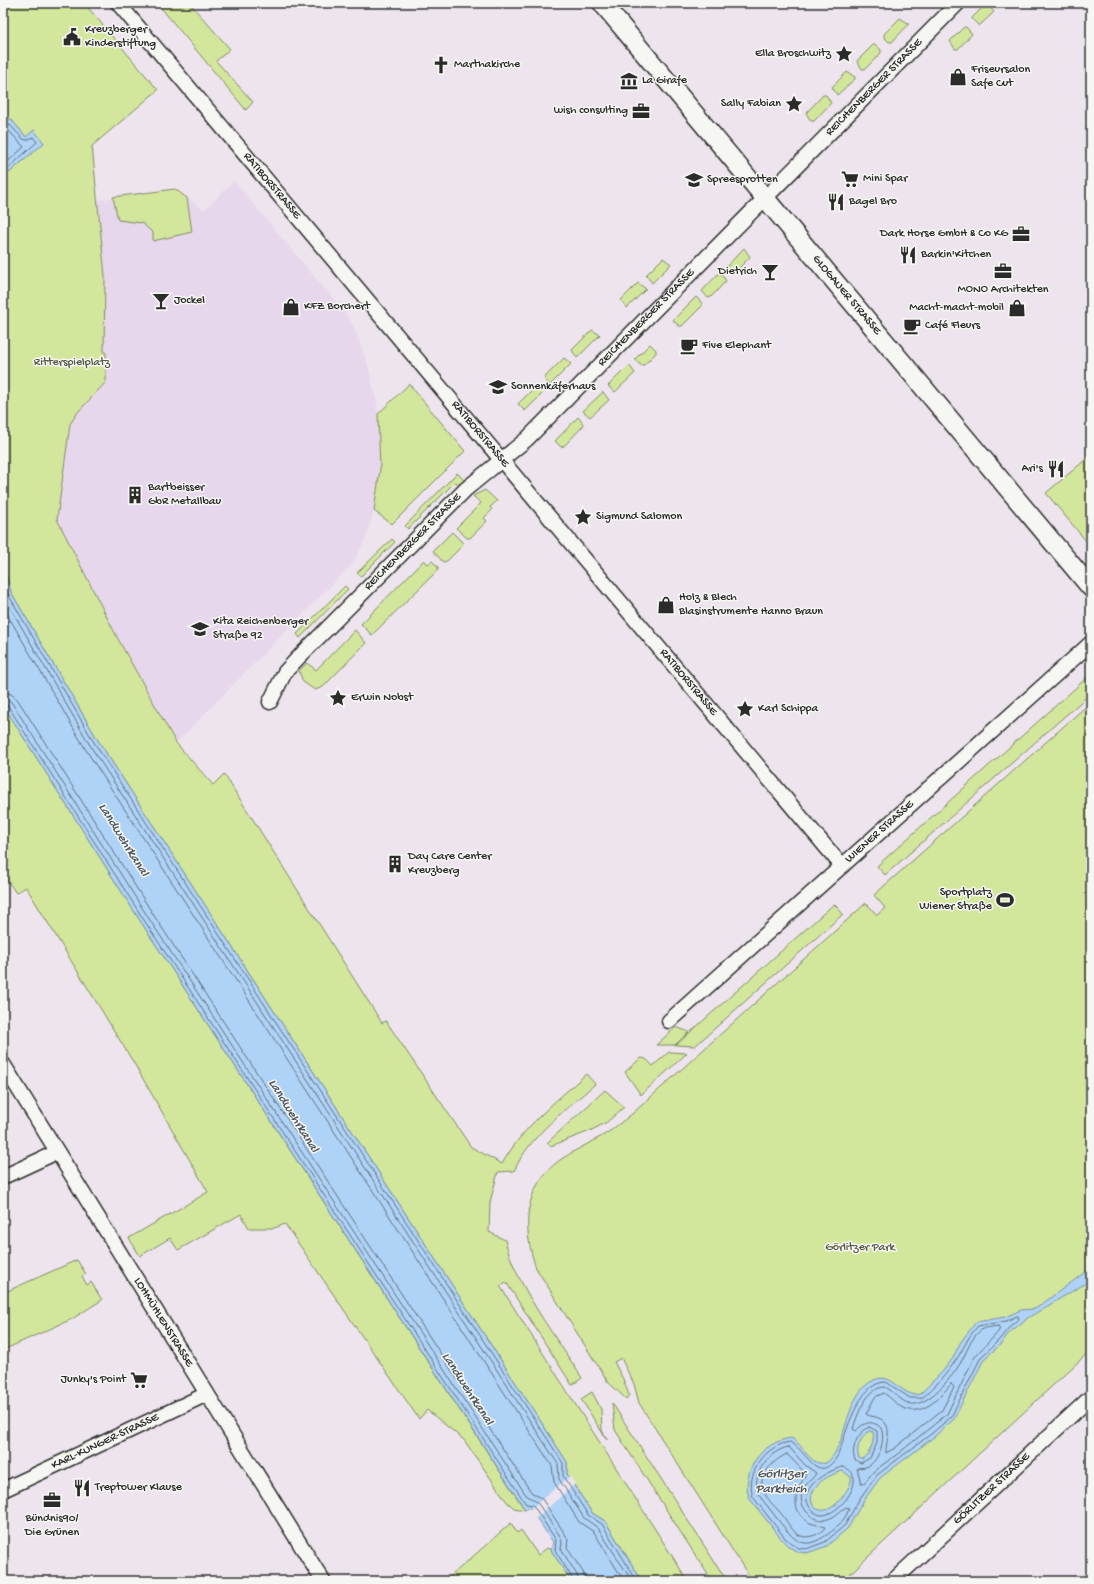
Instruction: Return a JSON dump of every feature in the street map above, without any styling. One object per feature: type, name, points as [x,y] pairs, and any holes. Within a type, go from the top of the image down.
[{"type":"street","name":"RATIBORSTRASSE","points":[[118,3],[842,866]]},
{"type":"street","name":"GLOGAUER STRASSE","points":[[602,3],[1091,588]]},
{"type":"street","name":"REICHENBERGER STRASSE","points":[[270,702],[285,672],[466,489],[527,439],[958,3]]},
{"type":"street","name":"WIENER STRASSE","points":[[669,1021],[1091,643]]},
{"type":"street","name":"LOHMÜHLENSTRASSE","points":[[3,1064],[323,1581]]},
{"type":"street","points":[[3,1177],[58,1152]]},
{"type":"street","name":"KARL-KUNGER-STRASSE","points":[[3,1490],[208,1394]]},
{"type":"street","name":"GÖRLITZER STRASSE","points":[[893,1581],[1091,1397]]},
{"type":"shaded area","points":[[234,181],[344,312],[353,325],[367,362],[376,398],[380,428],[380,470],[374,511],[365,540],[353,563],[176,743],[118,639],[57,519],[70,424],[78,412],[106,382],[104,352],[105,276],[97,200],[175,189],[204,210]]},
{"type":"green space","name":"Ritterspielplatz","points":[[3,3],[84,3],[158,90],[92,146],[105,276],[104,352],[106,353],[106,382],[78,412],[70,424],[57,519],[118,639],[176,743],[213,785],[224,774],[382,1023],[386,1021],[471,1147],[502,1164],[510,1151],[529,1127],[586,1074],[595,1084],[561,1113],[539,1135],[529,1146],[514,1171],[498,1172],[490,1202],[489,1232],[505,1240],[510,1257],[527,1293],[582,1378],[572,1385],[506,1282],[500,1286],[688,1581],[642,1581],[605,1521],[592,1513],[567,1474],[567,1462],[99,742],[11,592],[3,563],[3,178],[44,143],[26,137],[10,118],[3,124]]},
{"type":"green space","points":[[157,3],[195,3],[192,6],[230,49],[216,61],[253,102],[246,110]]},
{"type":"green space","points":[[985,5],[988,5],[994,12],[979,26],[972,18]]},
{"type":"green space","points":[[900,18],[908,23],[908,25],[892,42],[889,42],[884,37],[884,34]]},
{"type":"green space","points":[[964,27],[966,27],[972,34],[958,49],[955,49],[950,41]]},
{"type":"green space","points":[[873,45],[876,45],[881,50],[881,53],[865,69],[862,69],[857,61]]},
{"type":"green space","points":[[847,72],[855,77],[855,79],[837,95],[832,87]]},
{"type":"green space","points":[[823,95],[826,95],[831,103],[814,121],[811,121],[806,113]]},
{"type":"green space","points":[[175,189],[187,198],[192,232],[153,241],[153,233],[142,223],[118,220],[113,197]]},
{"type":"green space","points":[[744,248],[750,257],[735,272],[732,273],[726,267]]},
{"type":"green space","points":[[663,258],[671,264],[652,283],[646,275]]},
{"type":"green space","points":[[720,272],[726,281],[711,297],[708,298],[702,291]]},
{"type":"green space","points":[[638,283],[646,289],[627,308],[621,300]]},
{"type":"green space","points":[[696,297],[702,303],[702,306],[682,326],[679,326],[673,320]]},
{"type":"green space","points":[[592,330],[600,335],[577,358],[572,350]]},
{"type":"green space","points":[[650,344],[656,350],[656,353],[644,365],[640,365],[635,359]]},
{"type":"green space","points":[[564,358],[571,364],[550,385],[545,380],[545,377]]},
{"type":"green space","points":[[629,365],[635,373],[615,392],[608,386]]},
{"type":"green space","points":[[409,384],[465,451],[392,524],[374,511],[380,470],[378,414]]},
{"type":"green space","points":[[536,386],[539,386],[545,391],[525,411],[518,404]]},
{"type":"green space","points":[[603,392],[609,400],[590,417],[583,411]]},
{"type":"green space","points":[[578,417],[584,425],[564,446],[561,447],[555,441]]},
{"type":"green space","points":[[1091,455],[1091,547],[1046,493]]},
{"type":"green space","points":[[457,473],[464,480],[460,484],[455,482],[408,529],[405,526]]},
{"type":"green space","points":[[485,490],[497,501],[490,507],[492,510],[484,518],[487,521],[470,538],[467,538],[456,528],[481,503],[473,496]]},
{"type":"green space","points":[[452,532],[463,545],[447,561],[443,562],[433,551]]},
{"type":"green space","points":[[392,539],[395,542],[361,576],[357,573]]},
{"type":"green space","points":[[424,560],[428,564],[432,561],[438,567],[438,570],[372,635],[361,624]]},
{"type":"green space","points":[[345,586],[348,589],[300,638],[297,634]]},
{"type":"green space","points":[[355,630],[366,643],[323,687],[315,690],[303,682],[299,671],[307,663],[316,670]]},
{"type":"green space","points":[[1091,674],[1091,693],[885,875],[877,866]]},
{"type":"green space","name":"Görlitzer Park","points":[[1091,702],[1091,1350],[842,1581],[752,1581],[639,1403],[634,1384],[621,1358],[614,1362],[629,1395],[626,1399],[608,1382],[536,1268],[531,1253],[528,1223],[532,1195],[548,1171],[560,1160],[606,1134],[632,1114],[866,903],[877,915],[885,908],[874,895]]},
{"type":"green space","points":[[3,705],[139,919],[525,1510],[514,1508],[507,1502],[464,1440],[427,1410],[419,1419],[285,1224],[274,1228],[249,1228],[241,1214],[178,1250],[170,1238],[140,1256],[129,1238],[208,1192],[135,1065],[26,887],[16,893],[3,874]]},
{"type":"green space","points":[[834,904],[843,914],[695,1046],[676,1045]]},
{"type":"green space","points":[[676,1027],[689,1032],[675,1045],[656,1045]]},
{"type":"green space","points":[[669,1052],[687,1053],[641,1095],[625,1072],[641,1058],[646,1059],[653,1066]]},
{"type":"green space","points":[[605,1090],[624,1107],[607,1122],[590,1131],[551,1146],[547,1143]]},
{"type":"green space","points":[[77,1260],[86,1274],[82,1276],[87,1285],[91,1282],[102,1300],[72,1319],[3,1350],[3,1293]]},
{"type":"green space","points":[[592,1392],[601,1409],[602,1430],[607,1440],[581,1399]]},
{"type":"green space","points":[[612,1403],[727,1581],[712,1581],[615,1430]]},
{"type":"green space","points":[[511,1523],[517,1533],[521,1530],[538,1555],[547,1548],[551,1550],[571,1581],[445,1581]]},
{"type":"water","points":[[10,118],[26,137],[34,130],[44,143],[3,178],[3,124]]},
{"type":"water","name":"Landwehrkanal","points":[[3,563],[11,592],[99,742],[567,1462],[567,1474],[592,1513],[605,1521],[642,1581],[571,1581],[551,1550],[553,1542],[529,1507],[525,1510],[139,919],[3,705]]},
{"type":"water","name":"Görlitzer Parkteich","points":[[1091,1268],[1091,1280],[1026,1319],[1008,1334],[1001,1344],[984,1359],[954,1419],[934,1437],[880,1478],[864,1500],[848,1528],[827,1546],[807,1553],[798,1552],[789,1547],[749,1498],[747,1488],[751,1468],[756,1459],[771,1445],[791,1438],[810,1458],[820,1463],[826,1463],[833,1456],[839,1446],[851,1408],[857,1396],[864,1387],[874,1380],[881,1378],[893,1382],[908,1393],[920,1394],[943,1371],[953,1358],[960,1343],[976,1322],[1005,1317],[1021,1310],[1035,1309]],"holes":[[[869,1431],[873,1432],[873,1443],[870,1451],[862,1459],[859,1458],[858,1447],[861,1440]],[[843,1471],[851,1477],[849,1487],[843,1496],[833,1506],[824,1510],[817,1509],[812,1503],[812,1496],[816,1487],[826,1478]]]},
{"type":"pier","points":[[570,1476],[575,1484],[535,1519],[529,1510]]},
{"type":"place","name":"Kreuzberger Kinderstiftung","points":[[72,37]]},
{"type":"place","name":"Ella Broschwitz","points":[[844,54]]},
{"type":"place","name":"Marthakirche","points":[[441,65]]},
{"type":"place","name":"Friseursalon Safe Cut","points":[[958,77]]},
{"type":"place","name":"La Girafe","points":[[629,81]]},
{"type":"place","name":"Sally Fabian","points":[[794,104]]},
{"type":"place","name":"wish consulting","points":[[641,111]]},
{"type":"place","name":"Mini Spar","points":[[850,179]]},
{"type":"place","name":"Spreesprotten","points":[[694,180]]},
{"type":"place","name":"Bagel Bro","points":[[836,202]]},
{"type":"place","name":"Dark Horse GmbH & Co KG","points":[[1021,234]]},
{"type":"place","name":"Barkin'Kitchen","points":[[908,255]]},
{"type":"place","name":"MONO Architekten","points":[[1003,271]]},
{"type":"place","name":"Dietrich","points":[[770,272]]},
{"type":"place","name":"Jockel","points":[[161,301]]},
{"type":"place","name":"KFZ Borchert","points":[[291,307]]},
{"type":"place","name":"Macht-macht-mobil","points":[[1017,308]]},
{"type":"place","name":"Café Fleurs","points":[[912,326]]},
{"type":"place","name":"Five Elephant","points":[[689,346]]},
{"type":"place","name":"Sonnenkäferhaus","points":[[498,387]]},
{"type":"place","name":"Ari's","points":[[1056,469]]},
{"type":"place","name":"Bartbeisser GbR Metallbau","points":[[135,495]]},
{"type":"place","name":"Sigmund Salomon","points":[[583,517]]},
{"type":"place","name":"Holz & Blech Blasinstrumente Hanno Braun","points":[[666,605]]},
{"type":"place","name":"Kita Reichenberger Straße 92","points":[[200,629]]},
{"type":"place","name":"Erwin Nobst","points":[[338,698]]},
{"type":"place","name":"Karl Schippa","points":[[745,709]]},
{"type":"place","name":"Day Care Center Kreuzberg","points":[[395,864]]},
{"type":"place","name":"Sportplatz Wiener Straße","points":[[1005,900]]},
{"type":"place","name":"Junky's Point","points":[[139,1380]]},
{"type":"place","name":"Treptower Klause","points":[[82,1488]]},
{"type":"place","name":"Bündnis90/ Die Grünen","points":[[52,1500]]}]
